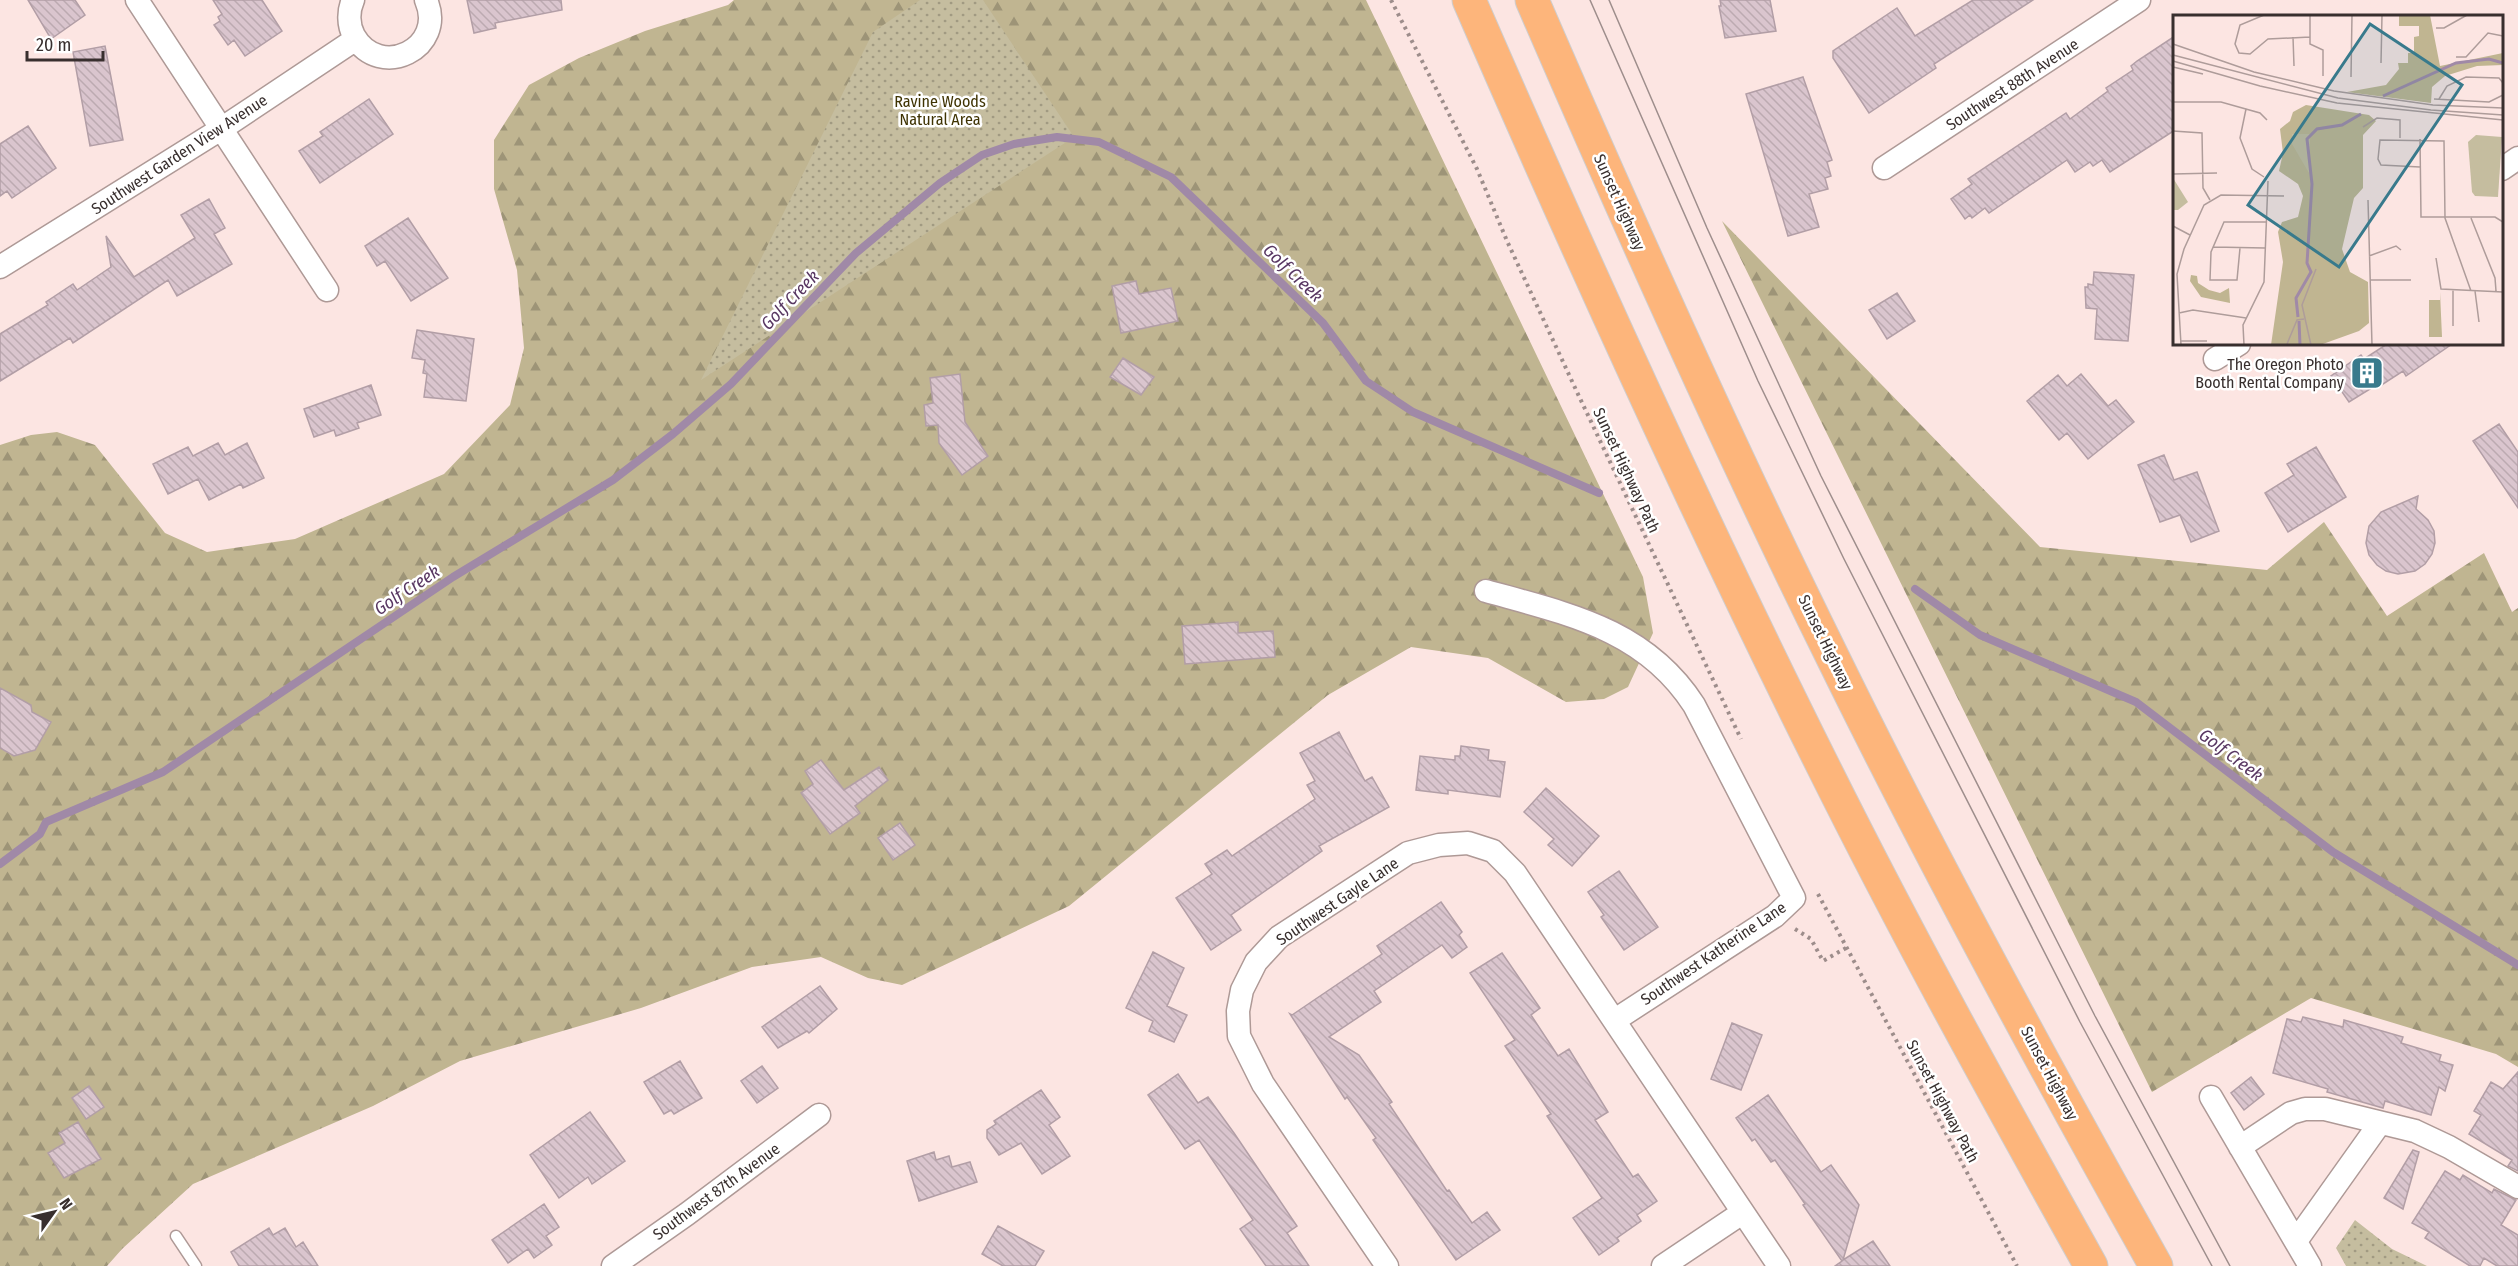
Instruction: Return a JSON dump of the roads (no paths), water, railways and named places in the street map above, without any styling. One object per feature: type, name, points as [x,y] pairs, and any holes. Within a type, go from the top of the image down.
[{"type":"highway","points":[[1469,0],[1553,194],[1679,470],[1823,767],[1939,989],[2091,1266]]},
{"type":"highway","name":"Sunset Highway","points":[[1532,0],[1726,435],[1834,661],[2081,1132],[2156,1266]]},
{"type":"street","points":[[137,0],[327,290]]},
{"type":"street","points":[[353,0],[349,19],[356,39],[370,52],[382,57],[395,58],[408,53],[427,35],[430,8],[426,0]]},
{"type":"street","name":"Southwest 88th Avenue","points":[[1884,168],[2139,0]]},
{"type":"street","name":"Southwest Garden View Avenue","points":[[0,267],[221,129],[356,39]]},
{"type":"street","points":[[2503,168],[2518,158]]},
{"type":"street","points":[[2216,359],[2237,345]]},
{"type":"street","name":"Southwest Katherine Lane","points":[[1486,591],[1559,611],[1608,630],[1642,649],[1681,686],[1694,705],[1794,898],[1775,916],[1615,1020]]},
{"type":"street","name":"Southwest Gayle Lane","points":[[1387,1266],[1263,1084],[1239,1036],[1238,1011],[1242,990],[1256,962],[1279,938],[1408,853],[1439,845],[1468,843],[1492,851],[1515,873],[1615,1020]]},
{"type":"street","points":[[1615,1020],[1779,1266]]},
{"type":"street","points":[[2211,1097],[2310,1266]]},
{"type":"street","points":[[2240,1147],[2285,1117],[2305,1109],[2325,1109],[2415,1131],[2432,1138],[2518,1187]]},
{"type":"street","name":"Southwest 87th Avenue","points":[[613,1266],[687,1214],[819,1115]]},
{"type":"street","points":[[2296,1241],[2380,1123]]},
{"type":"street","points":[[1663,1266],[1742,1213]]},
{"type":"lane","points":[[176,1236],[196,1266]]},
{"type":"waterway","name":"Golf Creek","points":[[0,864],[40,834],[46,822],[163,772],[453,577],[613,480],[673,434],[731,384],[856,253],[940,183],[982,155],[1014,144],[1057,137],[1099,142],[1171,177],[1323,323],[1366,381],[1413,412],[1599,493]]},
{"type":"waterway","name":"Golf Creek","points":[[1915,589],[1980,635],[2136,702],[2333,852],[2518,965]]},
{"type":"tram line","points":[[1590,0],[1758,381],[1844,559],[2080,1022],[2212,1266]]},
{"type":"tram line","points":[[1609,0],[1707,228],[1821,476],[2095,1016],[2230,1266]]},
{"type":"place","name":"The Oregon Photo Booth Rental Company","points":[[2367,373]]},
{"type":"park label","name":"Ravine Woods Natural Area","points":[[940,110]]}]
